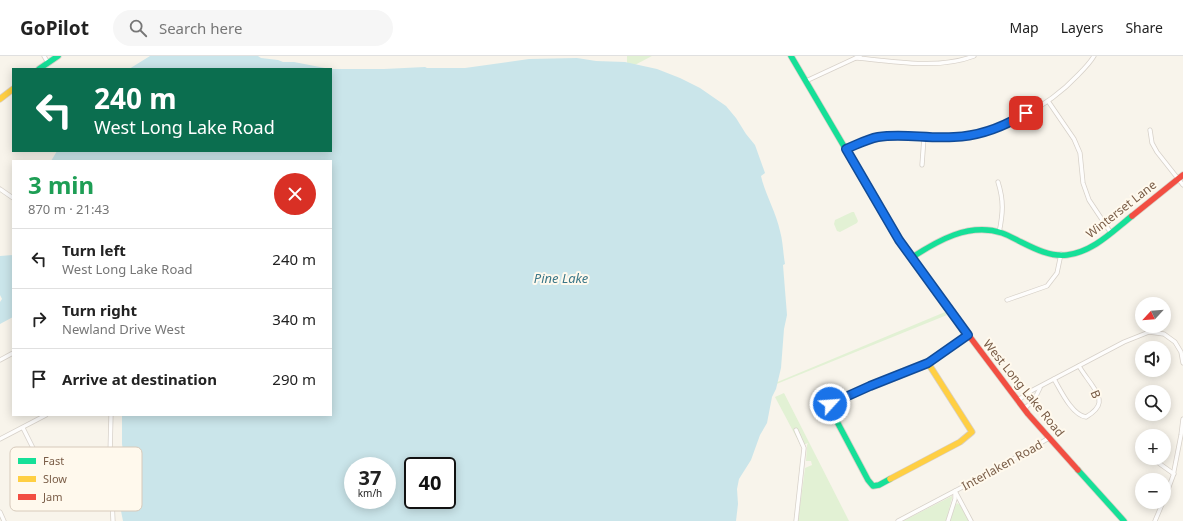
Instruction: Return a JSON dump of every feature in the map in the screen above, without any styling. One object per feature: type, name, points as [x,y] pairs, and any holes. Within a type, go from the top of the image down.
[{"type":"street","points":[[44,56],[48,63]]},
{"type":"street","points":[[40,68],[57,56]]},
{"type":"street","name":"West Long Lake Road","points":[[791,56],[911,258],[1017,401],[1124,521]]},
{"type":"street","points":[[806,81],[860,56]]},
{"type":"street","points":[[891,56],[893,61]]},
{"type":"street","points":[[856,58],[942,64],[962,61],[974,56]]},
{"type":"street","points":[[846,149],[876,137],[900,135],[954,137],[985,132],[1017,119],[1048,101],[1070,83],[1094,56]]},
{"type":"street","points":[[0,99],[12,90]]},
{"type":"street","points":[[1048,101],[1074,139],[1080,153],[1083,183],[1089,200],[1111,233]]},
{"type":"street","points":[[1150,130],[1152,143],[1156,152],[1183,185]]},
{"type":"street","points":[[922,165],[924,137]]},
{"type":"street","name":"Winterset Lane","points":[[911,258],[954,235],[969,231],[999,233],[1041,251],[1068,255],[1096,244],[1183,175]]},
{"type":"street","points":[[998,182],[1002,196],[1003,214],[999,233]]},
{"type":"street","points":[[0,189],[12,197]]},
{"type":"street","points":[[1007,300],[1047,286],[1057,274],[1061,254]]},
{"type":"street","points":[[1017,401],[1040,386],[1124,342],[1149,332],[1164,334],[1175,342],[1181,352],[1183,363]]},
{"type":"street","points":[[928,363],[972,432],[960,442],[879,485],[873,486],[868,480],[836,421],[830,404],[928,363],[968,335]]},
{"type":"street","points":[[0,360],[12,354]]},
{"type":"street","name":"B","points":[[1054,379],[1062,394],[1074,410],[1081,416],[1086,417],[1098,406],[1100,398],[1079,366]]},
{"type":"street","points":[[1024,409],[1034,400],[1040,386]]},
{"type":"street","points":[[0,439],[44,416]]},
{"type":"street","points":[[110,447],[111,416]]},
{"type":"street","points":[[1171,482],[1182,435],[1183,419]]},
{"type":"street","points":[[23,428],[34,447]]},
{"type":"street","points":[[796,430],[804,448],[796,521]]},
{"type":"street","name":"Interlaken Road","points":[[898,521],[1049,438]]},
{"type":"street","points":[[1161,465],[1174,474]]},
{"type":"street","points":[[948,521],[955,499],[955,491]]},
{"type":"street","name":"Interlaken Road","points":[[955,491],[971,521]]},
{"type":"street","points":[[1155,521],[1160,509]]},
{"type":"street","points":[[112,511],[112,521]]},
{"type":"street","points":[[0,512],[4,521]]},
{"type":"green space","points":[[627,56],[652,56],[629,68]]},
{"type":"green space","points":[[854,212],[858,221],[857,223],[840,232],[837,231],[834,224],[835,220]]},
{"type":"green space","points":[[945,312],[947,315],[774,385],[775,383]]},
{"type":"green space","points":[[784,393],[849,521],[798,521],[805,468],[812,465],[811,461],[806,461],[808,443],[801,446],[775,397]]},
{"type":"green space","points":[[952,496],[946,521],[903,521]]},
{"type":"green space","points":[[957,503],[960,505],[969,521],[950,521]]},
{"type":"water","points":[[150,56],[258,56],[261,58],[283,62],[294,62],[325,68],[131,68]]},
{"type":"water","name":"Pine Lake","points":[[577,58],[596,61],[625,62],[657,69],[680,78],[700,88],[726,106],[755,145],[765,173],[761,176],[776,217],[782,239],[785,264],[783,265],[787,315],[784,329],[781,368],[776,389],[772,397],[767,423],[760,435],[751,460],[739,479],[737,489],[738,504],[736,521],[123,521],[121,511],[142,511],[142,447],[122,447],[122,416],[332,416],[332,160],[52,160],[56,152],[332,152],[332,69],[425,67],[465,68],[529,59]]},
{"type":"water","points":[[12,255],[12,318],[0,324],[0,302],[2,299],[0,295],[0,256]]},
{"type":"traffic: fast","points":[[40,68],[58,56]]},
{"type":"traffic: fast","points":[[791,56],[899,240],[915,264]]},
{"type":"traffic: fast","points":[[911,258],[932,245],[954,235],[978,230],[990,230],[1002,233],[1043,252],[1055,255],[1067,255],[1085,250],[1094,245],[1132,216]]},
{"type":"traffic: fast","points":[[890,479],[879,485],[873,486],[868,480],[833,414],[830,404],[928,363],[968,335]]},
{"type":"traffic: fast","points":[[1078,470],[1124,521]]},
{"type":"traffic: slow","points":[[0,99],[12,90]]},
{"type":"traffic: slow","points":[[890,479],[960,442],[972,432],[928,363]]},
{"type":"traffic: jam","points":[[1132,216],[1183,175]]},
{"type":"traffic: jam","points":[[915,264],[1028,414],[1078,470]]},
{"type":"route","points":[[830,404],[834,401],[928,363],[968,335],[925,278],[899,240],[846,149],[876,137],[900,135],[954,137],[985,132],[1017,119],[1026,113]]}]
